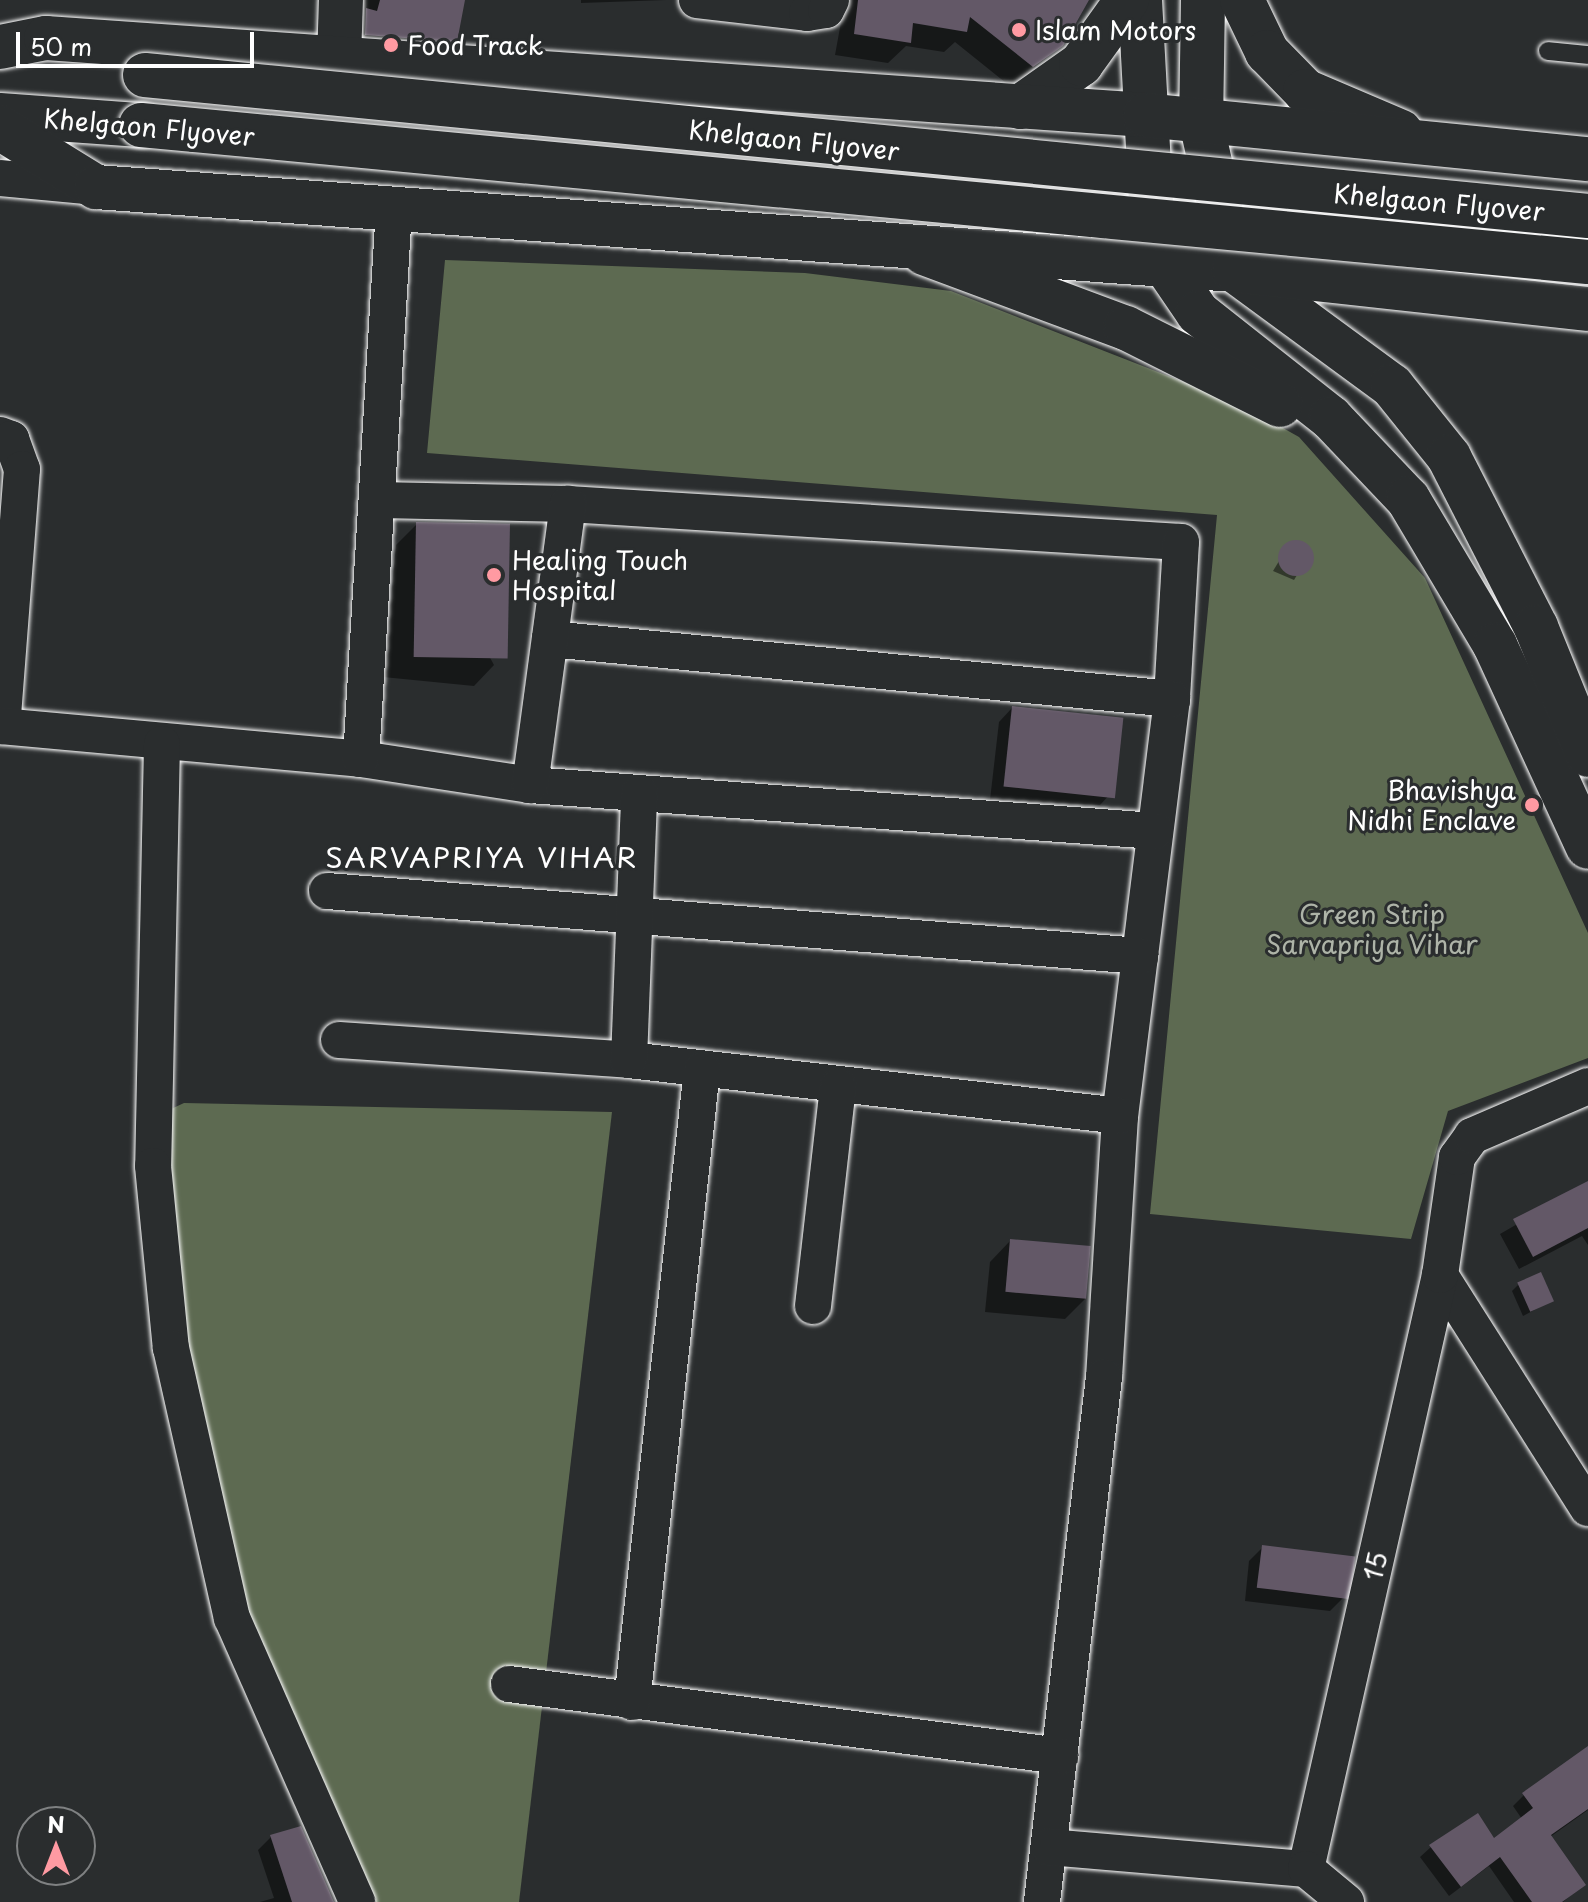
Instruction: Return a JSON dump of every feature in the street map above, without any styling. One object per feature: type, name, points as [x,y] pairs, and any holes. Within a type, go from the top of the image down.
[{"type":"main road","points":[[339,59],[341,0]]},
{"type":"main road","points":[[1020,107],[1081,64],[1127,0]]},
{"type":"main road","points":[[1140,0],[1151,206],[1168,269],[1198,313],[1331,418],[1376,466],[1449,559],[1588,847]]},
{"type":"main road","points":[[1203,0],[1201,122],[1234,270],[1392,386],[1449,457],[1585,729]]},
{"type":"main road","points":[[1242,0],[1267,52],[1305,91],[1449,149]]},
{"type":"main road","points":[[0,47],[46,38],[1145,115],[1588,162]]},
{"type":"main road","name":"Khelgaon Flyover","points":[[0,58],[145,75],[1588,216]]},
{"type":"main road","points":[[785,240],[813,237],[840,223],[866,172],[863,143],[849,118],[826,99],[798,91]]},
{"type":"main road","name":"Khelgaon Flyover","points":[[0,115],[141,125],[1588,262]]},
{"type":"main road","points":[[0,128],[96,187],[920,251],[1168,269],[1234,270],[1588,308]]},
{"type":"main road","points":[[1588,162],[1560,179],[1542,201],[1534,229],[1537,258],[1551,284],[1588,308]]},
{"type":"main road","points":[[920,251],[1103,318],[1210,367],[1376,466]]},
{"type":"street","points":[[697,0],[807,13],[826,10],[831,0]]},
{"type":"street","points":[[0,178],[96,187]]},
{"type":"street","points":[[361,759],[379,500],[394,208]]},
{"type":"street","points":[[0,435],[11,439],[22,469],[1,726],[162,744],[361,759],[530,785],[1155,831]]},
{"type":"street","points":[[379,500],[568,504],[1181,542],[1172,699],[1120,1116],[1104,1377],[1042,1902]]},
{"type":"street","points":[[530,785],[568,504]]},
{"type":"street","points":[[550,639],[1172,699]]},
{"type":"street","points":[[162,744],[153,1166],[171,1348],[232,1618],[357,1902]]},
{"type":"street","points":[[629,1060],[639,794]]},
{"type":"street","points":[[327,891],[1140,956]]},
{"type":"street","points":[[339,1040],[629,1060],[1120,1116]]},
{"type":"street","points":[[632,1702],[702,1070]]},
{"type":"street","points":[[813,1306],[838,1086]]},
{"type":"street","name":"15","points":[[1306,1869],[1440,1275],[1464,1142],[1588,1086]]},
{"type":"street","points":[[1440,1275],[1588,1508]]},
{"type":"street","points":[[509,1684],[1060,1756]]},
{"type":"street","points":[[1049,1847],[1306,1869],[1346,1902]]},
{"type":"lane","points":[[1548,51],[1588,55]]},
{"type":"green space","name":"Green Strip Sarvapriya Vihar","points":[[445,260],[805,273],[951,291],[1240,404],[1299,437],[1425,578],[1588,933],[1588,1058],[1448,1111],[1411,1239],[1150,1214],[1217,515],[427,453]]},
{"type":"green space","points":[[184,1103],[612,1112],[519,1902],[352,1902],[281,1737],[205,1477],[156,1116]]},
{"type":"building","points":[[380,0],[465,0],[457,42],[365,35],[366,8],[377,11]]},
{"type":"building","points":[[858,0],[1089,0],[1063,46],[1033,67],[970,17],[967,32],[913,23],[911,43],[854,34]]},
{"type":"building","points":[[416,522],[510,524],[508,659],[414,657]]},
{"type":"building","points":[[1296,540],[1309,545],[1314,558],[1309,571],[1296,576],[1283,571],[1278,558],[1283,545]]},
{"type":"building","points":[[1012,706],[1123,718],[1115,798],[1004,787]]},
{"type":"building","points":[[1588,1181],[1588,1228],[1533,1257],[1513,1219]]},
{"type":"building","points":[[1010,1239],[1091,1246],[1086,1299],[1005,1292]]},
{"type":"building","points":[[1541,1272],[1554,1301],[1530,1312],[1517,1283]]},
{"type":"building","points":[[1262,1545],[1355,1556],[1350,1599],[1257,1588]]},
{"type":"building","points":[[1588,1746],[1588,1809],[1551,1835],[1586,1885],[1562,1902],[1532,1902],[1500,1857],[1461,1887],[1429,1845],[1478,1813],[1494,1838],[1533,1808],[1522,1793]]},
{"type":"building","points":[[301,1826],[334,1902],[292,1902],[270,1835]]},
{"type":"place","name":"Islam Motors","points":[[1019,30]]},
{"type":"place","name":"Food Track","points":[[391,45]]},
{"type":"place","name":"Healing Touch Hospital","points":[[494,575]]},
{"type":"place","name":"Bhavishya Nidhi Enclave","points":[[1532,805]]},
{"type":"district","name":"SARVAPRIYA VIHAR","points":[[482,857]]}]
